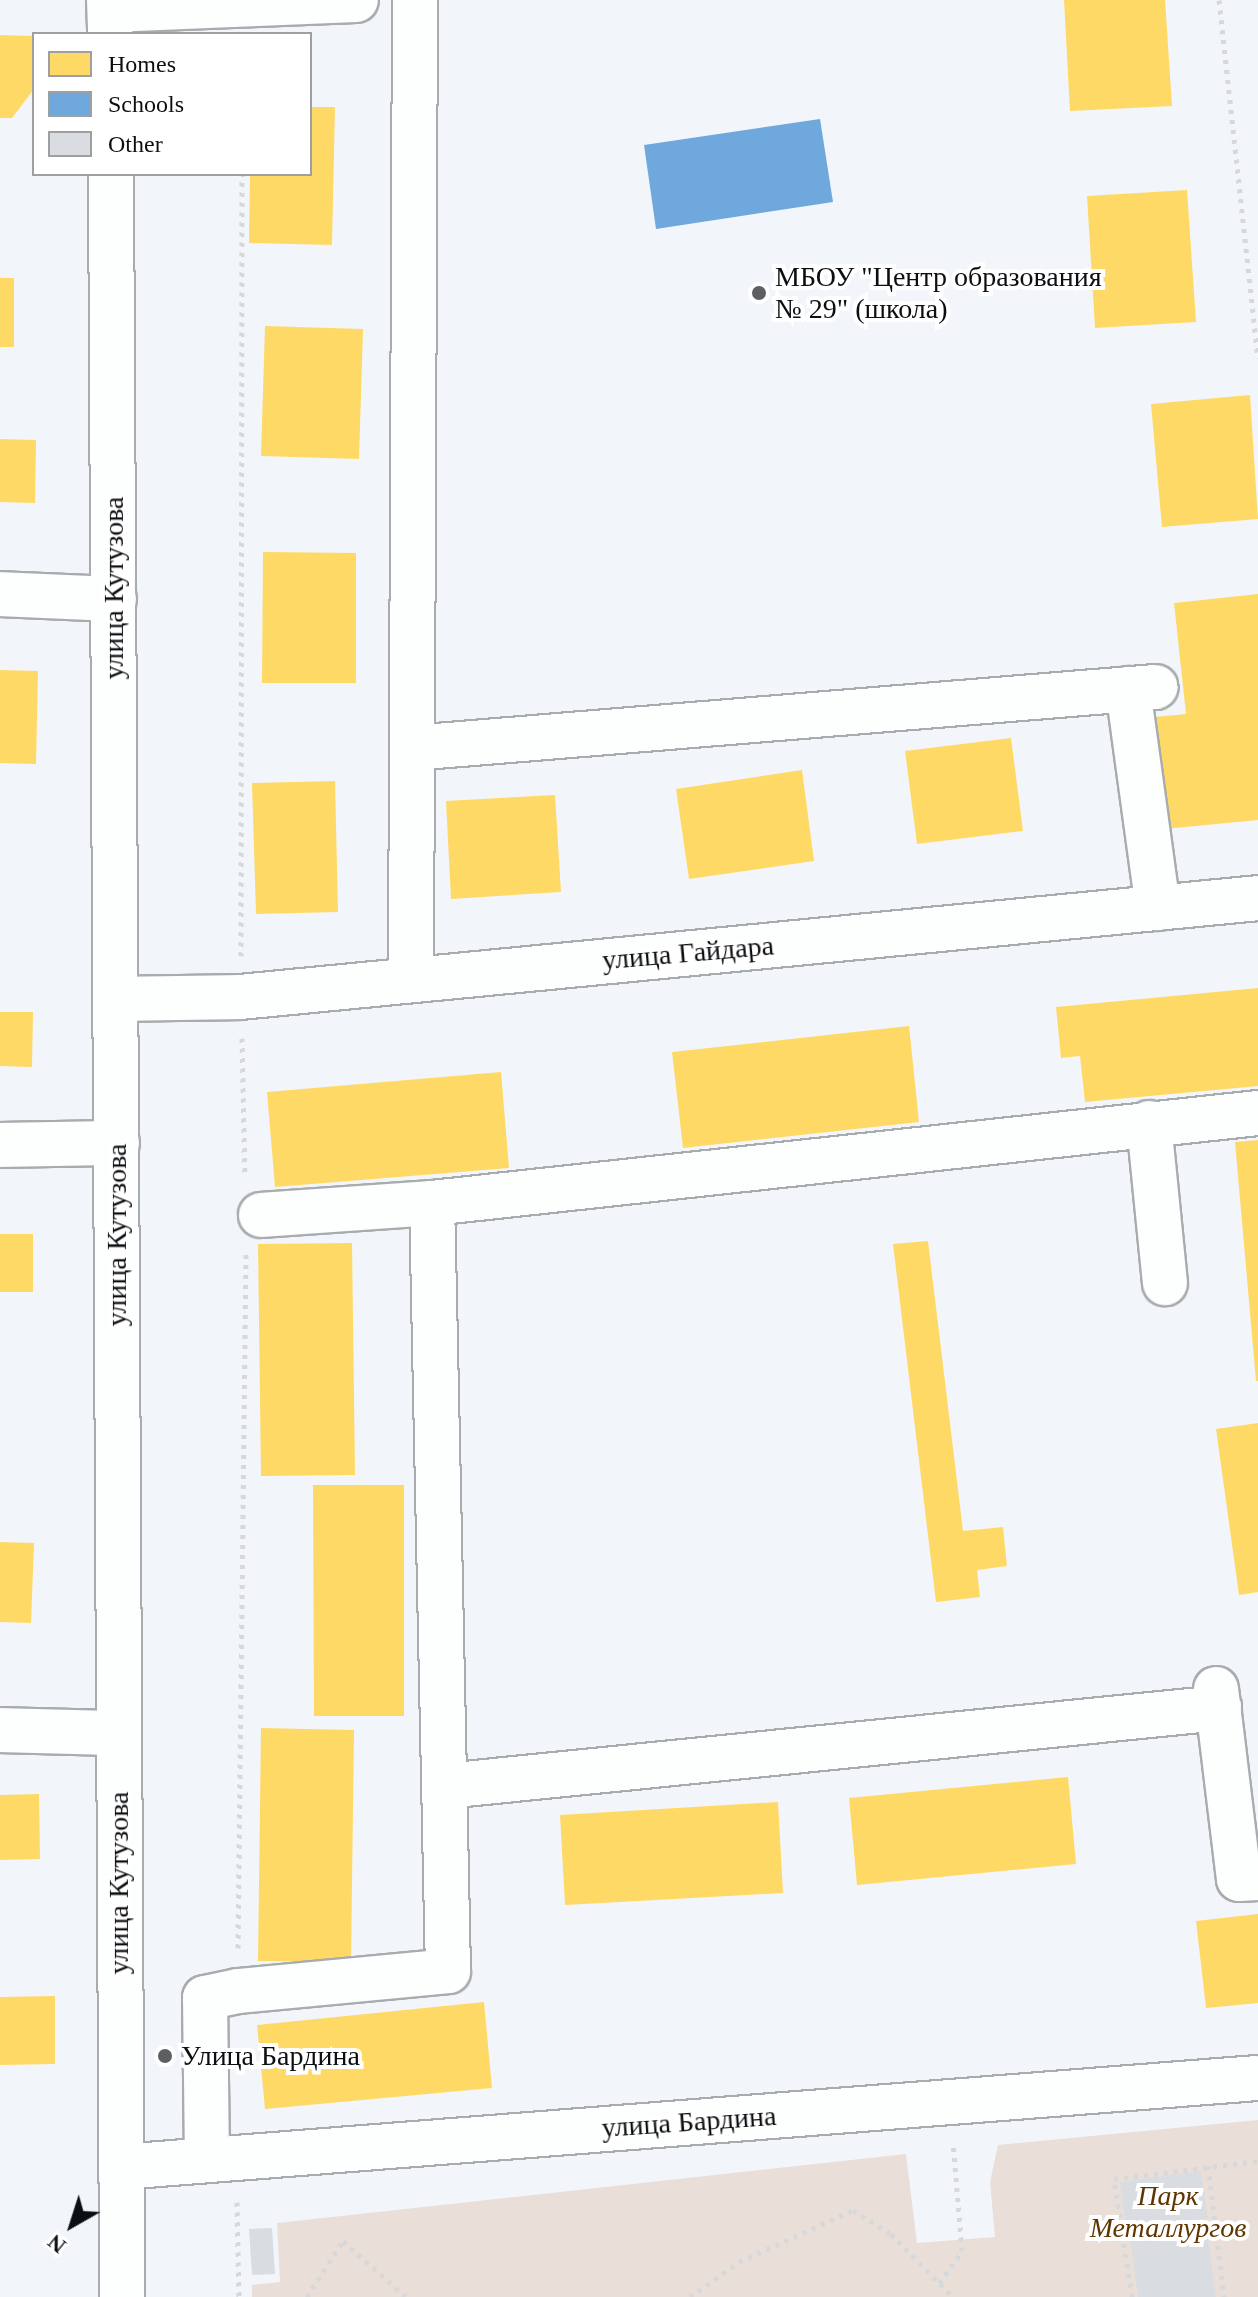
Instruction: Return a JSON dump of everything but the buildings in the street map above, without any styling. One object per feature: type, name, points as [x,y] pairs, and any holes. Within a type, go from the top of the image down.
[{"type":"street","points":[[110,15],[356,0]]},
{"type":"street","points":[[411,980],[415,0]]},
{"type":"street","name":"улица Кутузова","points":[[111,176],[122,2297]]},
{"type":"street","points":[[0,594],[114,599]]},
{"type":"street","points":[[412,748],[1142,688],[1158,908]]},
{"type":"street","name":"улица Гайдара","points":[[117,999],[240,997],[1258,898]]},
{"type":"street","points":[[251,1216],[432,1203],[1258,1113]]},
{"type":"street","points":[[1149,1123],[1165,1283]]},
{"type":"street","points":[[0,1145],[117,1143]]},
{"type":"street","points":[[221,2158],[205,1998],[238,1991],[448,1971],[432,1203]]},
{"type":"street","points":[[445,1786],[1218,1698],[1239,1879],[1258,1878]]},
{"type":"street","points":[[0,1730],[118,1733]]},
{"type":"street","name":"улица Бардина","points":[[121,2167],[1258,2078]]},
{"type":"path","points":[[1219,0],[1258,358]]},
{"type":"path","points":[[238,1991],[251,1216],[240,997],[242,176]]},
{"type":"path","points":[[939,2283],[962,2251],[950,2101]]},
{"type":"path","points":[[221,2158],[239,2297]]},
{"type":"path","points":[[1132,2297],[1114,2179],[1258,2161]]},
{"type":"path","points":[[1208,2166],[1224,2297]]},
{"type":"path","points":[[690,2297],[739,2262],[853,2210],[891,2234],[953,2297]]},
{"type":"path","points":[[1123,2233],[1215,2220]]},
{"type":"path","points":[[307,2297],[343,2241],[406,2297]]},
{"type":"green space","name":"Парк Металлургов","points":[[1258,2120],[1258,2297],[252,2297],[252,2285],[280,2282],[277,2223],[906,2154],[917,2243],[995,2237],[990,2182],[998,2145]]},
{"type":"place","name":"МБОУ \"Центр образования № 29\" (школа)","points":[[759,293]]},
{"type":"place","name":"Улица Бардина","points":[[165,2056]]}]
